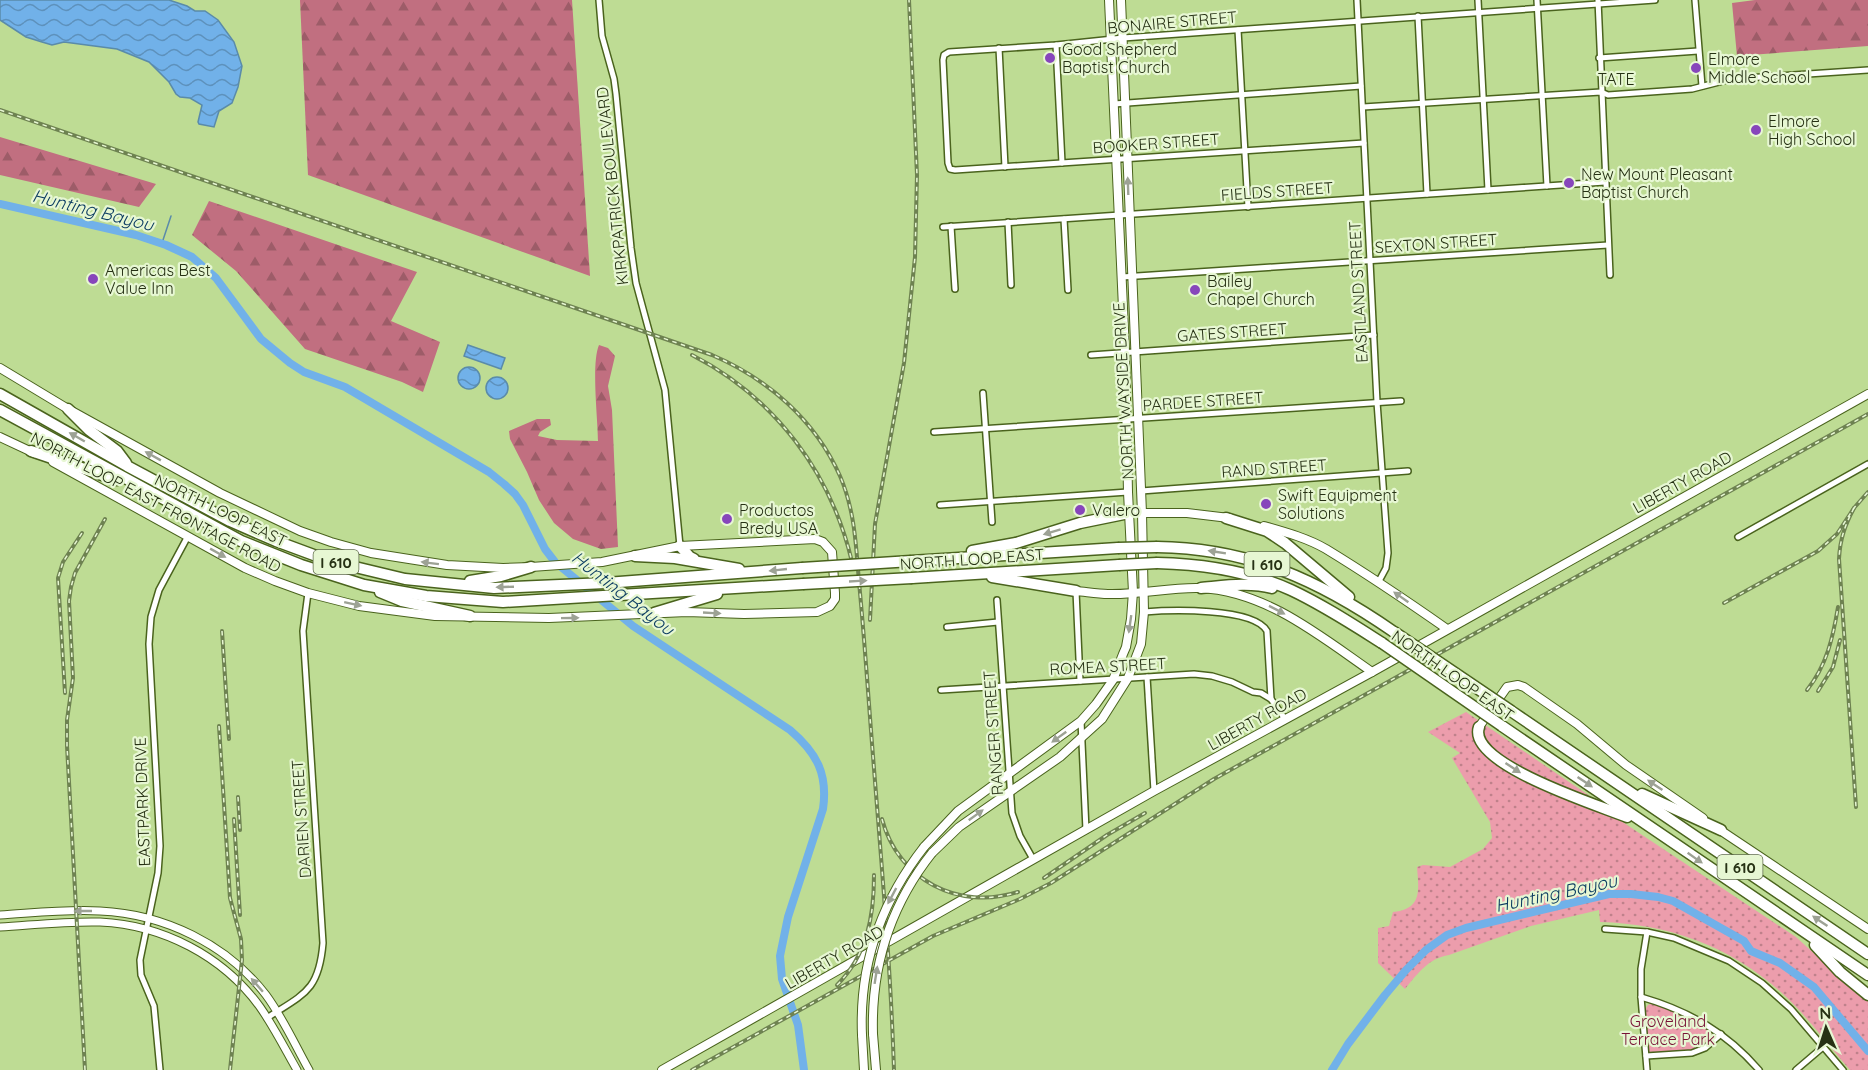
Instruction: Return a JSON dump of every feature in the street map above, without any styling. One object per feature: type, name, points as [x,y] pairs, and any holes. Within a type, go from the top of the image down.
[{"type":"highway","name":"NORTH LOOP EAST","points":[[0,394],[230,521],[276,542],[330,561],[405,579],[494,588],[606,583],[951,558],[1156,547],[1203,550],[1269,565],[1321,586],[1368,614],[1868,954]]},
{"type":"highway","points":[[68,409],[89,430],[117,451],[128,466]]},
{"type":"highway","name":"NORTH LOOP EAST","points":[[0,410],[251,545],[302,565],[364,585],[426,596],[503,602],[974,575],[1119,564],[1157,563],[1202,566],[1244,574],[1289,589],[1314,601],[1382,644],[1868,975]]},
{"type":"highway","points":[[31,451],[143,488]]},
{"type":"highway","points":[[951,558],[966,552],[1016,543],[1080,523],[1129,513]]},
{"type":"highway","points":[[1226,518],[1267,531],[1285,543],[1368,614]]},
{"type":"highway","points":[[680,546],[690,557],[700,562]]},
{"type":"highway","points":[[635,556],[659,556],[755,572]]},
{"type":"highway","points":[[446,584],[501,576],[531,567]]},
{"type":"highway","points":[[974,575],[1076,591]]},
{"type":"highway","points":[[364,585],[392,598],[470,616]]},
{"type":"highway","points":[[1201,588],[1237,585],[1263,586],[1314,601]]},
{"type":"highway","points":[[654,613],[737,588]]},
{"type":"highway","points":[[1479,727],[1477,730],[1482,746],[1515,770],[1560,792],[1647,825]]},
{"type":"highway","points":[[1612,780],[1721,830]]},
{"type":"highway","points":[[1800,930],[1840,972],[1868,995]]},
{"type":"main road","name":"NORTH WAYSIDE DRIVE","points":[[864,1070],[862,1035],[866,967],[882,916],[897,887],[924,847],[957,811],[1081,722],[1113,680],[1126,647],[1133,592],[1109,0]]},
{"type":"main road","name":"NORTH WAYSIDE DRIVE","points":[[876,1070],[872,1006],[875,978],[887,932],[905,892],[932,853],[959,827],[1060,757],[1102,719],[1128,678],[1141,644],[1144,612],[1142,513],[1121,0]]},
{"type":"main road","name":"NORTH LOOP EAST FRONTAGE ROAD","points":[[0,368],[68,409],[220,493],[300,531],[331,542],[371,553],[426,562],[482,567],[531,567],[602,562],[680,546],[810,538],[820,540],[827,545],[833,556],[835,599],[825,610],[805,613],[687,612],[549,618],[435,616],[359,606],[308,593],[244,568],[31,451],[0,437]]},
{"type":"main road","name":"LIBERTY ROAD","points":[[662,1070],[1154,791],[1372,672],[1868,394]]},
{"type":"main road","points":[[1129,513],[1186,513],[1226,518],[1256,523],[1297,536],[1325,549],[1378,581],[1447,629]]},
{"type":"main road","points":[[1076,591],[1109,594],[1201,588],[1234,594],[1269,606],[1298,621],[1372,672]]},
{"type":"main road","points":[[1479,727],[1507,687],[1518,685],[1524,687],[1577,724],[1626,765],[1868,929]]},
{"type":"street","name":"KIRKPATRICK BOULEVARD","points":[[599,0],[602,36],[616,94],[636,283],[665,390],[680,546]]},
{"type":"street","name":"EASTLAND STREET","points":[[1358,0],[1377,402],[1388,553],[1386,568],[1378,581]]},
{"type":"street","points":[[1478,0],[1488,190]]},
{"type":"street","points":[[1537,0],[1548,186]]},
{"type":"street","name":"BONAIRE STREET","points":[[950,169],[947,152],[943,60],[944,55],[949,52],[1598,2],[1655,0]]},
{"type":"street","points":[[1695,0],[1702,86]]},
{"type":"street","points":[[1598,2],[1610,275]]},
{"type":"street","points":[[1418,16],[1427,194]]},
{"type":"street","points":[[1238,30],[1248,207]]},
{"type":"street","points":[[1056,45],[1062,164]]},
{"type":"street","points":[[999,48],[1005,167]]},
{"type":"street","name":"TATE","points":[[1599,58],[1698,51]]},
{"type":"street","name":"TATE","points":[[1363,107],[1601,92],[1608,95],[1692,89],[1731,79],[1868,70]]},
{"type":"street","points":[[1114,104],[1361,87]]},
{"type":"street","name":"BOOKER STREET","points":[[950,169],[1062,164],[1364,143]]},
{"type":"street","name":"FIELDS STREET","points":[[943,227],[1605,182]]},
{"type":"street","points":[[1064,219],[1068,290]]},
{"type":"street","points":[[1008,222],[1011,285]]},
{"type":"street","points":[[951,226],[955,289]]},
{"type":"street","name":"SEXTON STREET","points":[[1122,277],[1608,245]]},
{"type":"street","name":"GATES STREET","points":[[1091,355],[1374,335]]},
{"type":"street","points":[[983,393],[992,522]]},
{"type":"street","name":"PARDEE STREET","points":[[934,432],[1401,401]]},
{"type":"street","points":[[1738,537],[1868,464]]},
{"type":"street","name":"RAND STREET","points":[[1141,491],[1408,471]]},
{"type":"street","points":[[940,505],[1128,492]]},
{"type":"street","name":"EASTPARK DRIVE","points":[[160,1070],[154,1006],[141,975],[140,960],[158,873],[160,846],[149,644],[151,617],[159,590],[188,536]]},
{"type":"street","points":[[1076,591],[1080,681]]},
{"type":"street","name":"DARIEN STREET","points":[[267,1018],[308,990],[314,982],[323,944],[303,631],[308,593]]},
{"type":"street","name":"RANGER STREET","points":[[997,600],[1012,813],[1020,836],[1033,859]]},
{"type":"street","points":[[1144,612],[1206,611],[1238,616],[1261,624],[1267,631],[1271,699],[1285,719]]},
{"type":"street","points":[[947,627],[998,622]]},
{"type":"street","name":"ROMEA STREET","points":[[941,690],[1194,674],[1232,682],[1271,699]]},
{"type":"street","points":[[1147,677],[1154,791]]},
{"type":"street","points":[[1081,722],[1086,830]]},
{"type":"street","points":[[0,915],[102,911],[148,918],[176,927],[222,953],[242,969],[266,996],[309,1070]]},
{"type":"street","points":[[60,912],[61,923]]},
{"type":"street","points":[[0,927],[108,923],[145,929],[193,948],[229,974],[252,998],[267,1018],[297,1070]]},
{"type":"street","points":[[1605,929],[1647,932],[1674,938],[1729,961],[1762,983],[1791,1009],[1843,1070]]},
{"type":"street","points":[[1647,932],[1641,969],[1647,1070]]},
{"type":"street","points":[[193,948],[199,939]]},
{"type":"street","points":[[1641,997],[1687,1013],[1721,1034],[1759,1070]]},
{"type":"street","points":[[1646,1056],[1692,1053],[1705,1048],[1721,1034]]},
{"type":"street","points":[[1796,1070],[1823,1047]]},
{"type":"green space","points":[[300,0],[572,0],[590,276],[308,175]]},
{"type":"green space","points":[[1755,0],[1868,0],[1868,46],[1737,56],[1732,3]]},
{"type":"green space","points":[[0,137],[156,184],[139,207],[0,175]]},
{"type":"green space","points":[[209,201],[417,272],[391,321],[440,342],[423,392],[402,382],[305,349],[236,271],[192,235]]},
{"type":"green space","points":[[599,345],[608,348],[615,356],[608,386],[612,410],[618,547],[601,549],[573,539],[554,523],[539,500],[510,439],[509,431],[537,419],[550,419],[551,425],[538,436],[557,440],[598,441],[595,365]]},
{"type":"green space","points":[[1466,712],[1603,805],[1609,813],[1796,937],[1868,1000],[1868,1070],[1850,1070],[1783,994],[1743,963],[1699,941],[1675,933],[1651,927],[1600,922],[1599,910],[1531,926],[1436,959],[1424,967],[1405,989],[1378,963],[1378,928],[1389,926],[1393,912],[1414,903],[1418,891],[1417,867],[1423,865],[1450,867],[1483,849],[1492,838],[1490,822],[1452,758],[1460,753],[1428,732]]},
{"type":"green space","name":"Groveland Terrace Park","points":[[1653,1003],[1686,1016],[1711,1031],[1706,1044],[1691,1050],[1649,1053],[1644,1011],[1648,1005]]},
{"type":"water","points":[[0,0],[169,0],[195,11],[205,11],[218,20],[234,42],[242,66],[232,103],[219,111],[214,127],[199,124],[202,105],[176,94],[169,82],[149,62],[117,49],[64,42],[52,45],[26,37],[0,20]]},
{"type":"water","points":[[468,345],[505,358],[501,369],[464,356]]},
{"type":"water","points":[[465,367],[473,367],[480,374],[480,382],[473,389],[465,389],[458,382],[458,374]]},
{"type":"water","points":[[493,377],[501,377],[508,384],[508,392],[501,399],[493,399],[486,392],[486,384]]},
{"type":"waterway","name":"Hunting Bayou","points":[[0,204],[136,235],[192,257],[216,278],[261,339],[290,363],[304,372],[345,387],[489,472],[515,494],[545,549],[555,562],[633,626],[790,730],[807,747],[814,756],[822,775],[823,809],[788,917],[780,956],[782,979],[798,1025],[804,1070]]},
{"type":"waterway","points":[[162,243],[171,216]]},
{"type":"waterway","name":"Hunting Bayou","points":[[1332,1070],[1348,1044],[1406,970],[1426,950],[1447,935],[1466,928],[1609,894],[1631,894],[1673,901],[1744,941],[1751,951],[1780,963],[1814,987],[1868,1051]]},
{"type":"railway","points":[[870,620],[875,524],[904,363],[915,257],[917,175],[909,0]]},
{"type":"railway","points":[[0,110],[712,355],[733,365],[771,389],[803,419],[830,456],[840,476],[849,502],[854,529],[890,978],[894,1070]]},
{"type":"railway","points":[[692,355],[722,372],[749,392],[795,440],[814,468],[830,498],[852,562]]},
{"type":"railway","points":[[692,1070],[933,936],[1020,899],[1051,883],[1214,779],[1868,414]]},
{"type":"railway","points":[[1724,603],[1818,551],[1837,534],[1868,492]]},
{"type":"railway","points":[[1854,508],[1840,545],[1839,559],[1856,807]]},
{"type":"railway","points":[[85,1070],[67,746],[67,720],[73,678],[69,601],[75,573],[105,519]]},
{"type":"railway","points":[[65,693],[58,578],[63,562],[82,533]]},
{"type":"railway","points":[[1807,690],[1820,671],[1828,650],[1838,607]]},
{"type":"railway","points":[[222,631],[229,739]]},
{"type":"railway","points":[[1818,691],[1833,667],[1840,640]]},
{"type":"railway","points":[[219,726],[230,898],[241,939],[242,960],[230,1070]]},
{"type":"railway","points":[[238,797],[240,830]]},
{"type":"railway","points":[[1044,878],[1107,835],[1145,813]]},
{"type":"railway","points":[[234,819],[240,915]]},
{"type":"railway","points":[[882,819],[890,840],[902,859],[934,886],[974,897],[996,897],[1018,892]]},
{"type":"railway","points":[[837,985],[855,961],[867,934],[874,875]]},
{"type":"place","name":"Good Shepherd Baptist Church","points":[[1050,58]]},
{"type":"place","name":"Elmore Middle School","points":[[1696,68]]},
{"type":"place","name":"Elmore High School","points":[[1756,130]]},
{"type":"place","name":"New Mount Pleasant Baptist Church","points":[[1569,183]]},
{"type":"place","name":"Americas Best Value Inn","points":[[93,279]]},
{"type":"place","name":"Bailey Chapel Church","points":[[1195,290]]},
{"type":"place","name":"Swift Equipment Solutions","points":[[1266,504]]},
{"type":"place","name":"Valero","points":[[1080,510]]},
{"type":"place","name":"Productos Bredy USA","points":[[727,519]]}]
